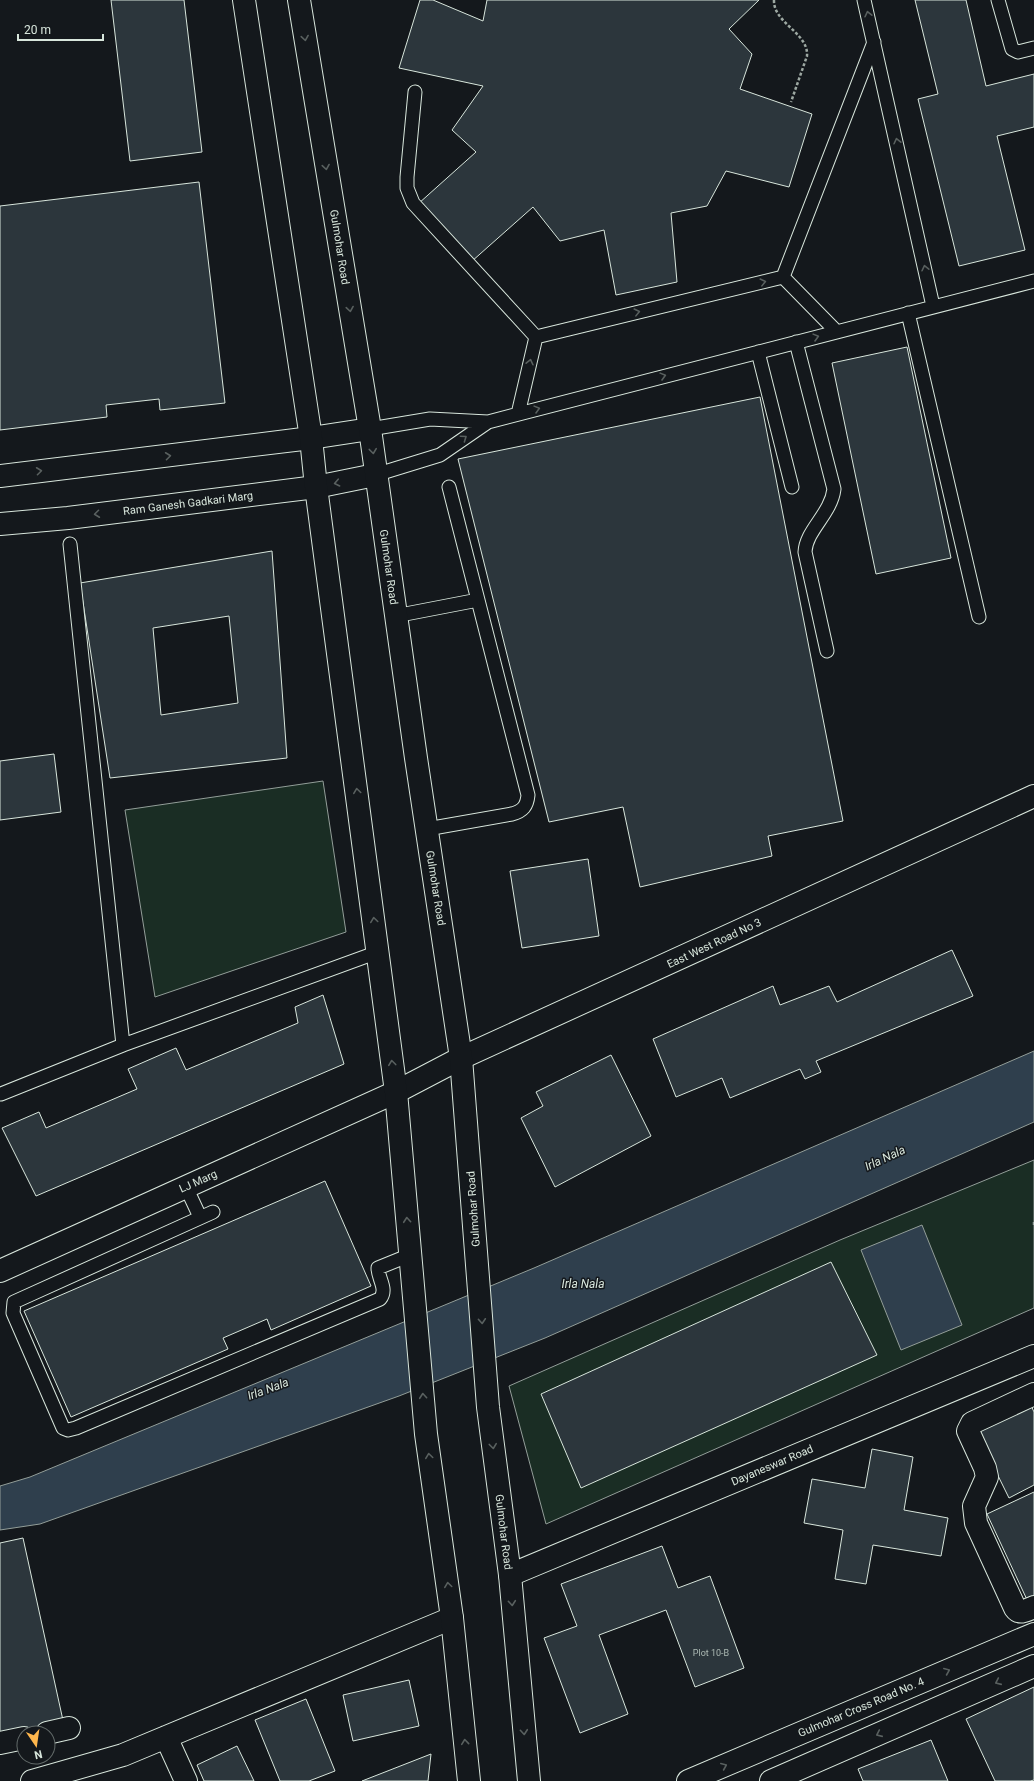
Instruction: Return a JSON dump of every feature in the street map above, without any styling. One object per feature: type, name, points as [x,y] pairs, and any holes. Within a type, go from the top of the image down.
[{"type":"street","points":[[244,0],[311,438],[316,487],[396,1092],[426,1434],[452,1618],[469,1781]]},
{"type":"street","name":"Gulmohar Road","points":[[299,0],[370,429],[375,475],[461,1058],[488,1407],[510,1575],[529,1781]]},
{"type":"street","points":[[0,476],[311,438],[370,429]]},
{"type":"street","name":"Ram Ganesh Gadkari Marg","points":[[0,524],[68,518],[316,487],[375,475]]},
{"type":"street","name":"East West Road No 3","points":[[396,1092],[461,1058],[1034,796]]},
{"type":"street","name":"LJ Marg","points":[[0,1271],[396,1092]]},
{"type":"street","name":"Dayaneswar Road","points":[[510,1575],[1034,1356]]},
{"type":"street","points":[[1034,1394],[972,1423],[968,1431],[985,1468],[987,1478],[974,1506],[976,1523],[1015,1608],[1019,1612],[1022,1612],[1034,1607]]},
{"type":"street","points":[[32,1781],[123,1754],[452,1618]]},
{"type":"street","name":"Gulmohar Cross Road No. 4","points":[[688,1781],[1034,1634]]},
{"type":"street","points":[[771,1781],[1034,1666]]},
{"type":"street","points":[[56,1731],[69,1728]]},
{"type":"street","points":[[166,1737],[186,1781]]},
{"type":"street","points":[[0,1744],[16,1740]]},
{"type":"lane","points":[[864,0],[933,306]]},
{"type":"lane","points":[[998,0],[1012,49],[1018,52],[1034,48]]},
{"type":"lane","points":[[783,277],[874,42]]},
{"type":"lane","points":[[415,92],[407,178],[407,188],[413,203],[536,337]]},
{"type":"lane","points":[[783,277],[836,331]]},
{"type":"lane","points":[[536,337],[783,277]]},
{"type":"lane","points":[[370,429],[430,419],[488,422],[1034,281]]},
{"type":"lane","points":[[908,313],[979,617]]},
{"type":"lane","points":[[518,414],[536,337]]},
{"type":"lane","points":[[796,342],[834,489],[830,507],[805,544],[827,651]]},
{"type":"lane","points":[[758,352],[792,487]]},
{"type":"lane","points":[[375,475],[440,455],[488,422]]},
{"type":"lane","points":[[427,829],[512,814],[525,808],[528,795],[449,487]]},
{"type":"lane","points":[[70,544],[123,1045]]},
{"type":"lane","points":[[396,616],[478,600]]},
{"type":"lane","points":[[1,1094],[123,1045],[378,952]]},
{"type":"lane","points":[[186,1187],[206,1214],[14,1302],[13,1313],[62,1428],[68,1430],[76,1428],[380,1299],[384,1290],[378,1268],[410,1255]]},
{"type":"path","points":[[774,0],[774,7],[778,13],[805,44],[808,50],[791,102]]},
{"type":"green space","points":[[323,781],[346,932],[155,997],[125,810]]},
{"type":"green space","points":[[1034,1160],[1034,1308],[546,1524],[509,1386],[840,1240]]},
{"type":"water","name":"Irla Nala","points":[[1034,1051],[1034,1122],[545,1338],[399,1396],[40,1524],[0,1530],[0,1486],[30,1477],[534,1268]]},
{"type":"water","points":[[922,1225],[962,1325],[901,1350],[861,1250]]},
{"type":"building","points":[[111,0],[184,0],[202,152],[130,161]]},
{"type":"building","points":[[420,0],[433,0],[483,21],[487,0],[759,0],[729,29],[752,54],[740,89],[812,114],[789,187],[726,171],[707,206],[671,213],[677,282],[616,295],[604,230],[560,241],[533,207],[471,262],[418,204],[476,152],[452,130],[483,86],[399,68]]},
{"type":"building","points":[[915,0],[966,0],[986,86],[1034,74],[1034,127],[997,136],[1025,250],[959,266],[918,99],[938,94]]},
{"type":"building","points":[[199,182],[225,403],[160,410],[159,399],[106,405],[107,417],[0,430],[0,206]]},
{"type":"building","points":[[907,347],[951,558],[876,574],[832,363]]},
{"type":"building","points":[[760,397],[843,821],[768,836],[772,856],[640,887],[623,807],[549,822],[458,459]]},
{"type":"building","points":[[272,551],[287,758],[110,778],[80,583]],"holes":[[[229,616],[238,703],[161,715],[153,628]]]},
{"type":"building","points":[[54,754],[61,812],[0,820],[0,761]]},
{"type":"building","points":[[588,859],[599,936],[522,948],[510,871]]},
{"type":"building","points":[[952,950],[973,996],[816,1061],[821,1072],[805,1079],[800,1069],[730,1098],[722,1078],[676,1097],[653,1039],[773,986],[780,1005],[829,986],[837,1002]]},
{"type":"building","points":[[323,995],[344,1064],[36,1196],[2,1128],[39,1112],[46,1128],[137,1089],[128,1069],[176,1048],[186,1070],[298,1023],[295,1007]]},
{"type":"building","points":[[611,1055],[651,1136],[555,1187],[521,1118],[543,1106],[536,1092]]},
{"type":"building","points":[[325,1181],[371,1286],[271,1330],[267,1319],[223,1338],[228,1349],[71,1417],[24,1311]]},
{"type":"building","points":[[831,1262],[877,1355],[581,1488],[541,1394]]},
{"type":"building","points":[[1030,1403],[1034,1412],[1034,1485],[1009,1498],[975,1429]]},
{"type":"building","points":[[872,1449],[913,1457],[904,1510],[948,1518],[941,1556],[873,1545],[866,1584],[835,1579],[843,1530],[804,1523],[812,1479],[865,1488]]},
{"type":"building","points":[[1034,1492],[1034,1602],[1029,1604],[987,1514]]},
{"type":"building","points":[[23,1538],[64,1725],[56,1727],[56,1725],[16,1725],[16,1736],[0,1739],[0,1543]]},
{"type":"building","points":[[662,1546],[678,1588],[710,1576],[744,1668],[695,1687],[666,1610],[599,1635],[628,1714],[580,1733],[544,1638],[577,1626],[561,1584]]},
{"type":"building","points":[[409,1680],[419,1726],[353,1741],[343,1695]]},
{"type":"building","points":[[1034,1687],[1034,1780],[995,1781],[966,1719]]},
{"type":"building","points":[[306,1699],[335,1771],[309,1781],[280,1781],[255,1720]]},
{"type":"building","points":[[931,1740],[948,1781],[863,1781],[858,1769]]},
{"type":"building","points":[[237,1746],[254,1781],[204,1781],[197,1765]]},
{"type":"building","points":[[431,1754],[428,1781],[362,1781]]}]
